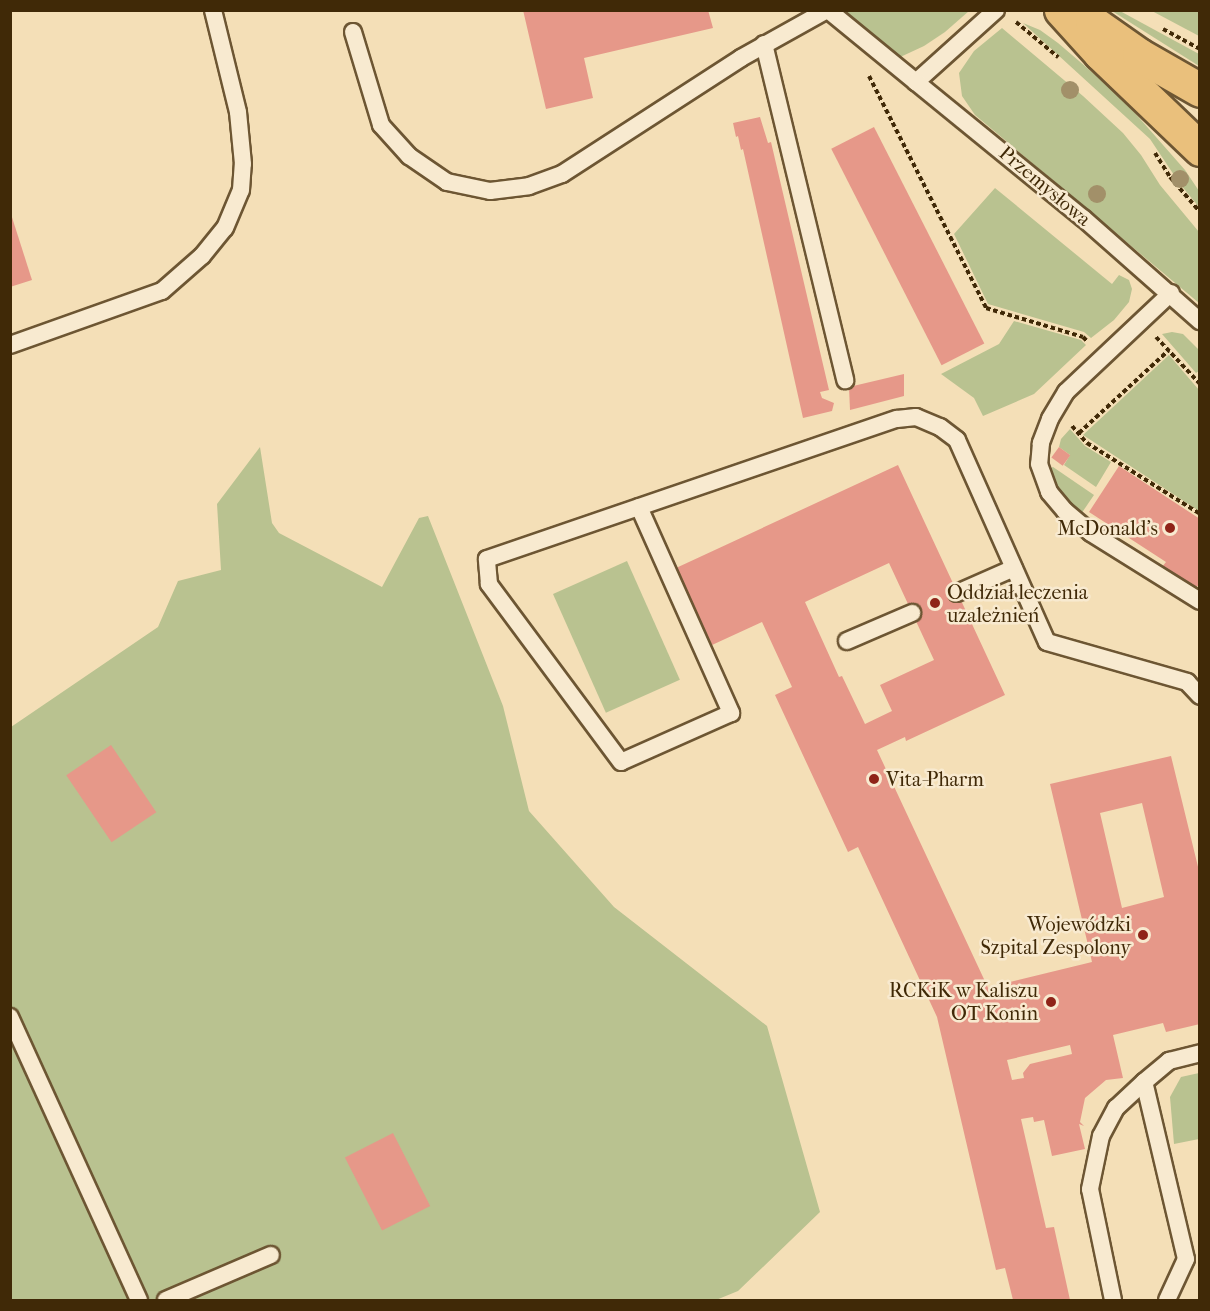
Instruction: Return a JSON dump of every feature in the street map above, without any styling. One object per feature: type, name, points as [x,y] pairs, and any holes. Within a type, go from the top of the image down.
[{"type":"main road","points":[[1061,10],[1200,149]]},
{"type":"main road","points":[[1077,10],[1139,55],[1200,90]]},
{"type":"lane","points":[[10,345],[162,291],[202,256],[225,228],[241,190],[243,164],[238,112],[213,10]]},
{"type":"lane","points":[[353,32],[381,125],[409,156],[447,182],[490,191],[529,186],[562,174],[764,44],[828,10]]},
{"type":"lane","name":"Przemysłowa","points":[[828,10],[1001,149],[1171,293],[1200,321]]},
{"type":"lane","points":[[916,82],[1004,14]]},
{"type":"lane","points":[[764,44],[845,380]]},
{"type":"lane","points":[[1171,293],[1066,392],[1041,443],[1040,464],[1049,492],[1065,511],[1091,533],[1200,601]]},
{"type":"lane","points":[[639,507],[731,713],[621,762],[489,584],[487,559],[639,507],[897,419],[916,417],[940,427],[957,440],[1047,642],[1187,682],[1200,696]]},
{"type":"lane","points":[[957,593],[1014,568]]},
{"type":"lane","points":[[847,641],[912,613]]},
{"type":"lane","points":[[10,1017],[139,1300]]},
{"type":"lane","points":[[1113,1300],[1090,1189],[1101,1136],[1116,1108],[1169,1061],[1200,1053]]},
{"type":"lane","points":[[1144,1082],[1186,1259],[1167,1300]]},
{"type":"lane","points":[[166,1300],[271,1255]]},
{"type":"path","points":[[1004,14],[1062,60]]},
{"type":"path","points":[[860,37],[854,45],[986,309],[1083,337],[1092,346]]},
{"type":"path","points":[[1154,150],[1170,177],[1200,212]]},
{"type":"path","points":[[1161,331],[1155,335],[1200,384]]},
{"type":"path","points":[[1079,433],[1169,350]]},
{"type":"path","points":[[1056,409],[1088,443],[1200,514]]},
{"type":"green space","points":[[841,11],[969,11],[945,32],[924,46],[896,59]]},
{"type":"green space","points":[[1112,11],[1120,11],[1199,54],[1199,66]]},
{"type":"green space","points":[[1152,11],[1199,11],[1199,36]]},
{"type":"green space","points":[[1023,23],[1040,30],[1058,43],[1120,96],[1185,170],[1199,191],[1199,207],[1180,184],[1150,139]]},
{"type":"green space","points":[[1002,28],[1123,133],[1141,155],[1160,185],[1199,232],[1199,303],[975,115],[962,96],[959,73],[974,51]]},
{"type":"green space","points":[[995,188],[1112,284],[1119,275],[1129,280],[1132,289],[1129,302],[1114,320],[1091,338],[1084,332],[988,304],[954,234]]},
{"type":"green space","points":[[1014,321],[1081,340],[1086,345],[1034,394],[983,416],[974,398],[941,374],[999,344]]},
{"type":"green space","points":[[1172,332],[1183,334],[1199,350],[1199,371],[1196,373],[1162,334]]},
{"type":"green space","points":[[1169,355],[1199,390],[1199,511],[1083,435]]},
{"type":"green space","points":[[1070,429],[1085,446],[1111,462],[1096,487],[1064,465],[1070,455],[1059,447],[1061,439]]},
{"type":"green space","points":[[260,447],[272,523],[279,533],[382,587],[419,518],[428,516],[503,706],[529,811],[614,907],[767,1026],[820,1212],[738,1291],[716,1300],[11,1300],[11,727],[158,627],[178,581],[221,570],[217,504]]},
{"type":"green space","points":[[1053,467],[1094,495],[1081,514],[1067,505],[1057,492],[1049,469]]},
{"type":"green space","points":[[627,561],[680,680],[606,713],[553,594]]},
{"type":"green space","points":[[1199,1073],[1199,1139],[1174,1144],[1170,1097],[1181,1077]]},
{"type":"building","points":[[523,10],[708,10],[713,28],[584,58],[593,98],[546,109]]},
{"type":"building","points":[[760,117],[768,143],[771,142],[829,390],[820,392],[822,398],[834,403],[832,411],[803,418],[743,149],[741,150],[733,123]]},
{"type":"building","points":[[874,127],[984,344],[942,365],[831,149]]},
{"type":"building","points":[[10,211],[32,280],[10,287]]},
{"type":"building","points":[[904,374],[904,396],[850,410],[849,387]]},
{"type":"building","points":[[1059,447],[1070,455],[1063,466],[1051,458]]},
{"type":"building","points":[[898,465],[1005,695],[906,741],[905,737],[877,750],[990,992],[1012,987],[1010,982],[1092,962],[1050,784],[1171,756],[1200,875],[1200,1024],[1166,1032],[1163,1023],[1113,1035],[1123,1078],[1106,1080],[1085,1098],[1080,1122],[1084,1126],[1079,1124],[1085,1149],[1052,1156],[1044,1120],[1034,1122],[1033,1117],[1021,1119],[1046,1228],[1054,1227],[1070,1300],[1013,1300],[1005,1268],[996,1270],[937,1017],[858,847],[848,852],[775,695],[792,687],[762,622],[712,645],[676,568]],"holes":[[[889,563],[934,660],[880,685],[892,711],[865,724],[842,676],[839,677],[805,602]],[[1142,803],[1164,897],[1122,908],[1100,813]],[[1070,1045],[1072,1054],[1030,1064],[1023,1073],[1024,1078],[1012,1080],[1007,1060]]]},
{"type":"building","points":[[1119,466],[1200,519],[1200,584],[1195,588],[1162,567],[1166,562],[1089,512]]},
{"type":"building","points":[[111,745],[156,812],[112,842],[66,775]]},
{"type":"building","points":[[393,1133],[430,1206],[382,1231],[345,1158]]},
{"type":"place","name":"McDonald's","points":[[1170,528]]},
{"type":"place","name":"Oddział leczenia uzależnień","points":[[935,603]]},
{"type":"place","name":"Vita-Pharm","points":[[874,779]]},
{"type":"place","name":"Wojewódzki Szpital Zespolony","points":[[1143,935]]},
{"type":"place","name":"RCKiK w Kaliszu OT Konin","points":[[1051,1002]]}]
